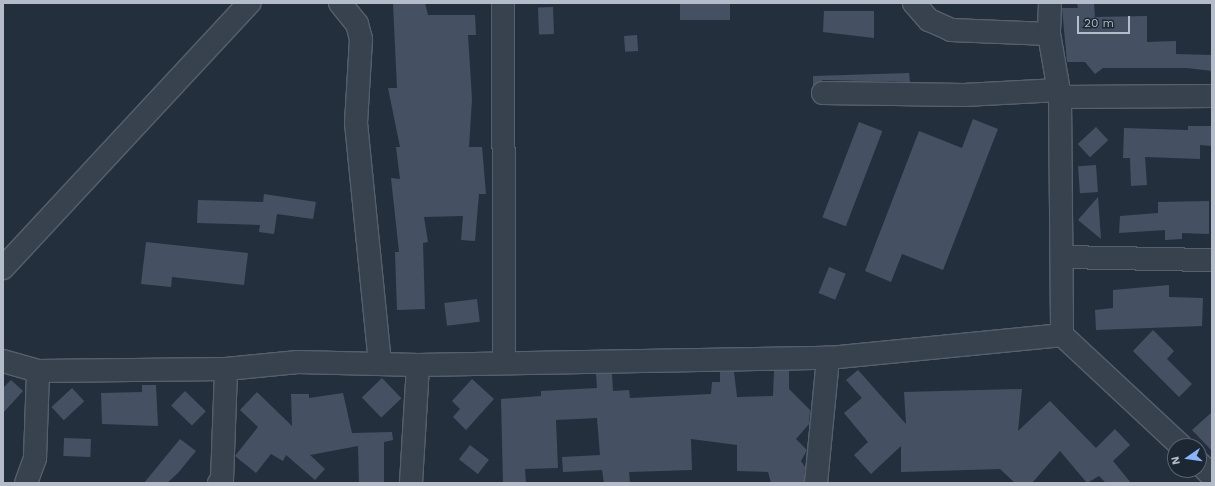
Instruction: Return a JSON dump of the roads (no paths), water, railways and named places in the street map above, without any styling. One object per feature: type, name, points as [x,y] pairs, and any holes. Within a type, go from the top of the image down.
[{"type":"street","points":[[3,268],[249,3]]},
{"type":"street","points":[[340,3],[357,24],[361,39],[356,124],[380,364]]},
{"type":"street","points":[[503,3],[504,361]]},
{"type":"street","points":[[914,3],[929,20],[951,30],[1049,34]]},
{"type":"street","points":[[1050,3],[1049,34],[1059,94],[1064,257],[1062,335],[1172,438]]},
{"type":"street","points":[[824,93],[1212,96]]},
{"type":"street","points":[[1064,257],[1212,260]]},
{"type":"street","points":[[3,361],[38,371],[226,369],[298,362],[418,365],[504,361],[828,358],[1062,335]]},
{"type":"street","points":[[816,483],[828,358]]},
{"type":"street","points":[[411,483],[418,365]]},
{"type":"street","points":[[222,482],[226,369]]},
{"type":"street","points":[[26,483],[35,458],[38,371]]}]
